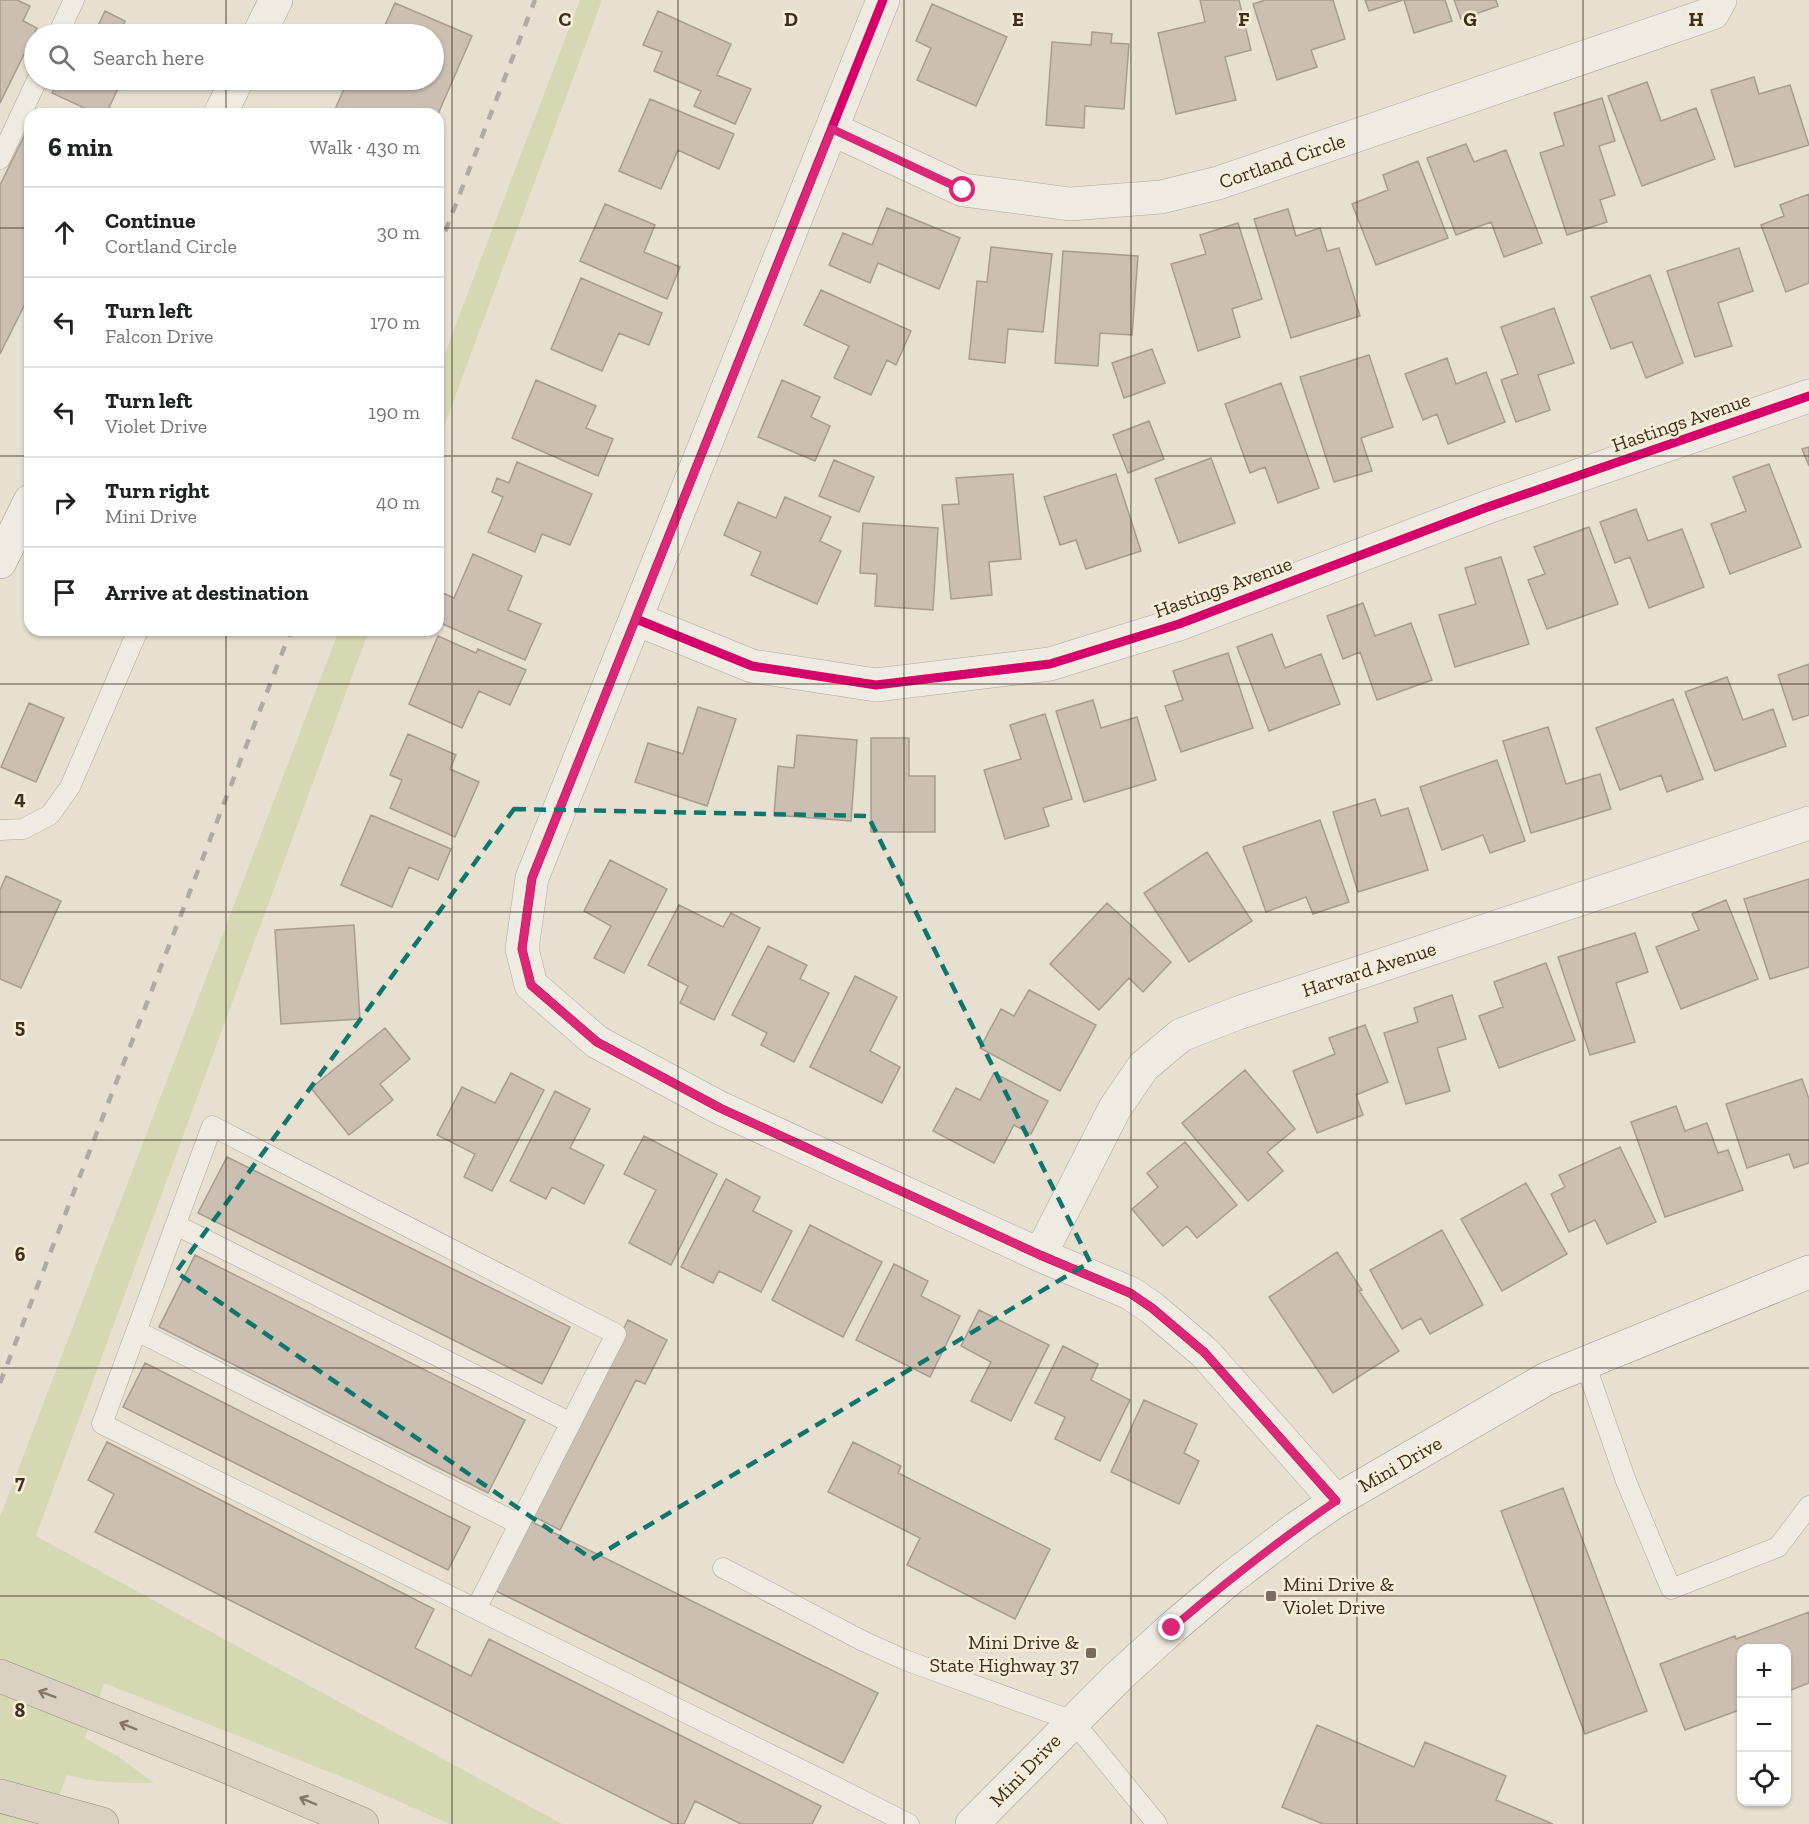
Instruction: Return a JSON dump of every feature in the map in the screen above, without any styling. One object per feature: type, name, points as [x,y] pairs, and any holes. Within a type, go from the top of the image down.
[{"type":"highway","points":[[0,1676],[228,1767],[362,1824]]},
{"type":"highway","points":[[0,1796],[102,1824]]},
{"type":"street","points":[[264,24],[276,0]]},
{"type":"street","points":[[883,0],[532,878],[522,949],[531,985],[597,1042],[720,1108],[1040,1255],[1130,1293],[1152,1308],[1205,1353],[1336,1501]]},
{"type":"street","name":"Cortland Circle","points":[[832,129],[963,190],[1070,204],[1161,197],[1218,183],[1713,13],[1720,0]]},
{"type":"street","points":[[223,108],[232,90]]},
{"type":"street","name":"Hastings Avenue","points":[[636,619],[752,666],[876,685],[1050,664],[1179,624],[1485,508],[1809,396]]},
{"type":"street","points":[[2,554],[24,512]]},
{"type":"street","name":"Harvard Avenue","points":[[1040,1255],[1115,1108],[1143,1067],[1181,1035],[1238,1013],[1809,823]]},
{"type":"street","name":"Mini Drive","points":[[972,1824],[1073,1721],[1149,1649],[1231,1578],[1336,1501],[1546,1379],[1809,1272]]},
{"type":"lane","points":[[63,24],[74,0]]},
{"type":"lane","points":[[0,159],[32,90]]},
{"type":"lane","points":[[0,830],[23,829],[50,816],[70,787],[135,636]]},
{"type":"lane","points":[[476,1609],[616,1334],[212,1125],[102,1424],[909,1824]]},
{"type":"lane","points":[[176,1225],[571,1423]]},
{"type":"lane","points":[[137,1331],[519,1524]]},
{"type":"lane","points":[[1585,1363],[1626,1481],[1671,1589],[1778,1547],[1809,1506]]},
{"type":"lane","points":[[723,1568],[862,1641],[1073,1721],[1157,1824]]},
{"type":"highlighted area","points":[[514,809],[868,816],[1090,1262],[592,1559],[176,1272]]},
{"type":"green space","points":[[580,0],[602,0],[444,427],[444,355]]},
{"type":"green space","points":[[337,636],[367,636],[36,1536],[562,1824],[450,1824],[357,1783],[104,1683],[85,1738],[119,1757],[154,1783],[121,1783],[67,1775],[48,1824],[0,1824],[0,1517]]},
{"type":"building","points":[[0,0],[17,0],[30,6],[23,21],[29,24],[24,24],[24,54],[0,103]]},
{"type":"building","points":[[1200,0],[1239,0],[1251,50],[1225,57],[1236,100],[1176,114],[1158,33],[1205,22]]},
{"type":"building","points":[[1265,0],[1333,0],[1345,39],[1311,50],[1317,67],[1277,80],[1253,4]]},
{"type":"building","points":[[1365,0],[1403,0],[1369,11]]},
{"type":"building","points":[[1404,0],[1445,0],[1452,21],[1414,33]]},
{"type":"building","points":[[1454,0],[1496,0],[1498,6],[1461,19]]},
{"type":"building","points":[[395,3],[444,24],[386,24]]},
{"type":"building","points":[[932,4],[1007,37],[976,106],[917,80],[931,48],[916,41]]},
{"type":"building","points":[[105,11],[125,21],[124,24],[99,24]]},
{"type":"building","points":[[658,11],[731,44],[717,75],[751,89],[735,124],[694,106],[701,91],[654,71],[662,52],[643,45]]},
{"type":"building","points":[[444,24],[472,36],[441,108],[336,108],[344,90],[444,90]]},
{"type":"building","points":[[1092,32],[1112,34],[1111,43],[1129,44],[1124,109],[1085,106],[1084,128],[1046,125],[1052,42],[1091,45]]},
{"type":"building","points":[[1754,77],[1759,94],[1790,85],[1809,145],[1735,167],[1711,90]]},
{"type":"building","points":[[1647,82],[1661,121],[1696,108],[1715,159],[1642,186],[1608,96]]},
{"type":"building","points":[[54,90],[117,90],[109,108],[84,108],[52,93]]},
{"type":"building","points":[[1602,98],[1615,141],[1599,146],[1615,195],[1600,200],[1607,222],[1567,235],[1540,153],[1564,145],[1554,113]]},
{"type":"building","points":[[650,99],[734,134],[719,169],[678,150],[661,189],[619,171]]},
{"type":"building","points":[[24,136],[24,306],[0,354],[0,185]]},
{"type":"building","points":[[1466,144],[1474,162],[1506,150],[1542,243],[1504,257],[1491,222],[1456,235],[1427,158]]},
{"type":"building","points":[[1418,161],[1448,238],[1376,265],[1352,204],[1388,190],[1383,175]]},
{"type":"building","points":[[1809,194],[1809,283],[1786,292],[1761,225],[1784,216],[1780,205]]},
{"type":"building","points":[[605,204],[655,225],[644,252],[680,267],[667,299],[580,261]]},
{"type":"building","points":[[887,208],[960,238],[939,289],[878,263],[870,283],[829,265],[843,233],[872,245]]},
{"type":"building","points":[[1288,209],[1296,236],[1320,228],[1327,251],[1339,248],[1360,316],[1291,338],[1254,219]]},
{"type":"building","points":[[1238,223],[1262,299],[1232,309],[1240,337],[1198,351],[1171,264],[1206,254],[1200,235]]},
{"type":"building","points":[[991,247],[1052,254],[1043,332],[1008,329],[1005,363],[969,359],[977,281],[987,282]]},
{"type":"building","points":[[1739,248],[1753,291],[1718,303],[1732,346],[1695,357],[1667,271]]},
{"type":"building","points":[[1063,251],[1138,256],[1132,335],[1100,333],[1098,366],[1055,363]]},
{"type":"building","points":[[1650,275],[1683,363],[1646,378],[1632,342],[1611,349],[1591,297]]},
{"type":"building","points":[[581,278],[662,313],[649,345],[619,333],[602,371],[551,349]]},
{"type":"building","points":[[821,290],[911,331],[896,365],[887,360],[871,395],[834,378],[849,346],[804,325]]},
{"type":"building","points":[[1554,308],[1574,363],[1538,375],[1550,410],[1516,422],[1501,380],[1518,374],[1501,327]]},
{"type":"building","points":[[1152,349],[1165,383],[1124,398],[1112,363]]},
{"type":"building","points":[[1369,355],[1393,427],[1361,438],[1372,471],[1334,482],[1300,377]]},
{"type":"building","points":[[1447,358],[1456,384],[1486,372],[1505,422],[1448,444],[1437,414],[1423,420],[1405,374]]},
{"type":"building","points":[[536,380],[596,406],[586,428],[613,439],[598,476],[512,438]]},
{"type":"building","points":[[782,380],[820,397],[811,417],[830,426],[815,461],[758,437]]},
{"type":"building","points":[[1281,383],[1319,488],[1278,503],[1265,467],[1250,473],[1225,404]]},
{"type":"building","points":[[1149,421],[1164,459],[1128,473],[1113,435]]},
{"type":"building","points":[[1809,447],[1809,466],[1802,449]]},
{"type":"building","points":[[1211,458],[1235,523],[1179,543],[1155,479]]},
{"type":"building","points":[[834,460],[874,477],[859,512],[819,496]]},
{"type":"building","points":[[517,462],[592,494],[570,545],[542,534],[535,552],[488,532],[503,497],[492,492],[497,478],[509,483]]},
{"type":"building","points":[[1769,464],[1801,547],[1730,574],[1711,524],[1746,511],[1733,477]]},
{"type":"building","points":[[1013,474],[1021,559],[989,562],[992,595],[951,599],[942,505],[959,504],[956,478]]},
{"type":"building","points":[[1116,474],[1141,551],[1086,569],[1076,540],[1060,545],[1044,497]]},
{"type":"building","points":[[785,497],[831,517],[820,541],[841,551],[817,604],[751,575],[761,552],[724,535],[738,502],[776,518]]},
{"type":"building","points":[[1636,509],[1648,541],[1682,529],[1704,587],[1649,608],[1630,557],[1615,563],[1600,522]]},
{"type":"building","points":[[863,523],[938,528],[933,610],[875,606],[877,574],[860,573]]},
{"type":"building","points":[[1589,527],[1618,604],[1547,629],[1528,580],[1545,574],[1534,547]]},
{"type":"building","points":[[473,554],[522,576],[508,610],[541,624],[525,660],[444,625],[444,593],[454,598]]},
{"type":"building","points":[[1501,557],[1529,644],[1455,667],[1439,615],[1476,604],[1465,568]]},
{"type":"building","points":[[1363,603],[1375,636],[1411,623],[1432,680],[1377,700],[1360,652],[1343,659],[1327,616]]},
{"type":"building","points":[[1272,634],[1285,668],[1321,654],[1340,704],[1269,731],[1237,647]]},
{"type":"building","points":[[438,636],[476,653],[478,649],[526,670],[510,705],[479,691],[462,728],[409,704]]},
{"type":"building","points":[[1228,653],[1253,728],[1181,752],[1165,706],[1183,700],[1173,671]]},
{"type":"building","points":[[1809,664],[1809,715],[1793,720],[1778,675]]},
{"type":"building","points":[[1727,677],[1743,720],[1773,709],[1786,746],[1715,771],[1685,692]]},
{"type":"building","points":[[1673,699],[1703,779],[1667,792],[1661,775],[1620,790],[1596,728]]},
{"type":"building","points":[[1093,700],[1101,728],[1137,717],[1156,780],[1084,802],[1056,711]]},
{"type":"building","points":[[29,703],[64,718],[36,782],[1,767]]},
{"type":"building","points":[[698,707],[736,719],[707,806],[635,782],[648,743],[683,754]]},
{"type":"building","points":[[1045,714],[1072,799],[1043,808],[1049,826],[1005,839],[984,770],[1021,759],[1010,725]]},
{"type":"building","points":[[1548,727],[1566,784],[1600,774],[1611,809],[1531,833],[1503,741]]},
{"type":"building","points":[[408,734],[456,755],[450,769],[479,782],[455,837],[390,808],[402,780],[390,775]]},
{"type":"building","points":[[797,735],[857,740],[851,821],[774,815],[778,766],[794,768]]},
{"type":"building","points":[[871,738],[909,738],[909,776],[935,776],[935,832],[871,832]]},
{"type":"building","points":[[1497,760],[1525,841],[1490,853],[1483,835],[1442,850],[1420,787]]},
{"type":"building","points":[[1375,799],[1381,816],[1408,808],[1428,870],[1358,892],[1333,812]]},
{"type":"building","points":[[371,815],[451,849],[438,880],[409,867],[392,907],[341,885]]},
{"type":"building","points":[[1320,820],[1349,902],[1313,914],[1306,897],[1266,912],[1243,847]]},
{"type":"building","points":[[1207,852],[1252,921],[1189,962],[1144,893]]},
{"type":"building","points":[[610,860],[667,889],[624,973],[594,958],[611,926],[584,911]]},
{"type":"building","points":[[6,876],[61,901],[21,988],[0,979],[0,890]]},
{"type":"building","points":[[1809,879],[1809,967],[1770,979],[1744,899]]},
{"type":"building","points":[[1726,900],[1758,979],[1681,1009],[1656,947],[1699,930],[1692,914]]},
{"type":"building","points":[[1107,903],[1171,962],[1143,992],[1129,978],[1099,1010],[1050,964]]},
{"type":"building","points":[[679,905],[723,927],[731,913],[760,928],[714,1020],[680,1003],[688,986],[648,965]]},
{"type":"building","points":[[354,925],[360,1019],[281,1024],[275,930]]},
{"type":"building","points":[[1635,933],[1648,972],[1616,983],[1635,1042],[1590,1055],[1558,957]]},
{"type":"building","points":[[768,946],[807,965],[800,979],[829,993],[794,1062],[761,1045],[767,1033],[732,1015]]},
{"type":"building","points":[[1546,963],[1575,1040],[1499,1068],[1479,1016],[1503,1007],[1494,982]]},
{"type":"building","points":[[855,976],[897,997],[870,1051],[900,1067],[882,1103],[810,1067]]},
{"type":"building","points":[[1029,990],[1096,1025],[1060,1091],[980,1048],[1001,1009],[1014,1016]]},
{"type":"building","points":[[1452,995],[1466,1039],[1437,1048],[1450,1091],[1406,1104],[1384,1033],[1418,1022],[1414,1008]]},
{"type":"building","points":[[1365,1025],[1388,1082],[1356,1095],[1363,1115],[1317,1133],[1293,1071],[1335,1054],[1329,1038]]},
{"type":"building","points":[[385,1028],[410,1059],[380,1084],[393,1100],[349,1135],[311,1088]]},
{"type":"building","points":[[1245,1070],[1295,1129],[1267,1152],[1283,1171],[1248,1201],[1182,1123]]},
{"type":"building","points":[[511,1073],[544,1090],[492,1191],[464,1177],[475,1154],[437,1135],[462,1087],[495,1103]]},
{"type":"building","points":[[994,1073],[1048,1101],[1031,1134],[1014,1125],[994,1163],[933,1131],[956,1088],[980,1100]]},
{"type":"building","points":[[1802,1079],[1809,1099],[1809,1163],[1794,1168],[1789,1154],[1747,1168],[1726,1104]]},
{"type":"building","points":[[555,1091],[590,1109],[570,1148],[604,1165],[584,1204],[552,1187],[546,1199],[510,1181]]},
{"type":"building","points":[[1676,1106],[1685,1131],[1707,1123],[1718,1153],[1728,1150],[1743,1190],[1665,1217],[1631,1122]]},
{"type":"building","points":[[644,1136],[717,1174],[671,1265],[629,1243],[656,1190],[624,1174]]},
{"type":"building","points":[[1185,1142],[1237,1205],[1197,1238],[1187,1226],[1163,1246],[1132,1209],[1158,1187],[1147,1173]]},
{"type":"building","points":[[1620,1147],[1656,1222],[1607,1244],[1595,1220],[1569,1232],[1551,1194],[1565,1187],[1559,1175]]},
{"type":"building","points":[[227,1157],[570,1327],[542,1384],[198,1213]]},
{"type":"building","points":[[726,1179],[760,1197],[753,1211],[792,1231],[761,1292],[719,1271],[713,1283],[681,1267]]},
{"type":"building","points":[[1526,1183],[1567,1254],[1502,1291],[1461,1219]]},
{"type":"building","points":[[810,1225],[882,1262],[843,1337],[772,1300]]},
{"type":"building","points":[[1442,1230],[1483,1305],[1430,1334],[1421,1318],[1402,1329],[1370,1270]]},
{"type":"building","points":[[1337,1252],[1362,1290],[1359,1291],[1399,1351],[1333,1393],[1269,1297]]},
{"type":"building","points":[[195,1255],[525,1420],[488,1493],[159,1327]]},
{"type":"building","points":[[894,1264],[928,1281],[921,1296],[960,1316],[930,1377],[856,1340]]},
{"type":"building","points":[[979,1310],[1049,1345],[1011,1421],[971,1401],[991,1362],[961,1346]]},
{"type":"building","points":[[628,1320],[667,1340],[645,1384],[636,1380],[560,1530],[529,1514]]},
{"type":"building","points":[[1063,1346],[1098,1364],[1091,1380],[1130,1400],[1100,1461],[1055,1439],[1065,1417],[1035,1403]]},
{"type":"building","points":[[145,1363],[470,1527],[448,1570],[123,1407]]},
{"type":"building","points":[[1144,1400],[1197,1424],[1184,1453],[1199,1461],[1179,1504],[1111,1472]]},
{"type":"building","points":[[107,1442],[434,1609],[415,1648],[471,1676],[489,1639],[821,1806],[812,1824],[741,1824],[695,1801],[684,1824],[673,1824],[95,1532],[114,1494],[88,1480]]},
{"type":"building","points":[[853,1442],[901,1466],[898,1473],[1050,1549],[1015,1619],[907,1565],[920,1538],[828,1492]]},
{"type":"building","points":[[1563,1488],[1647,1711],[1585,1734],[1501,1511]]},
{"type":"building","points":[[526,1519],[878,1693],[843,1763],[492,1589]]},
{"type":"building","points":[[1809,1612],[1809,1683],[1791,1690],[1791,1644],[1737,1644],[1737,1711],[1685,1730],[1660,1664],[1735,1636],[1736,1639]]},
{"type":"building","points":[[1317,1725],[1414,1767],[1425,1742],[1506,1776],[1496,1800],[1553,1824],[1323,1824],[1282,1807]]},
{"type":"railway","points":[[444,235],[535,0]]},
{"type":"railway","points":[[0,1383],[289,636]]},
{"type":"cycle path","points":[[883,0],[532,878],[522,949],[531,985],[597,1042],[720,1108],[1040,1255],[1130,1293],[1152,1308],[1205,1353],[1336,1501]]},
{"type":"cycle path","points":[[636,619],[752,666],[876,685],[1050,664],[1179,624],[1485,508],[1809,396]]},
{"type":"place","name":"Mini Drive & Violet Drive","points":[[1271,1596]]},
{"type":"place","name":"Mini Drive & State Highway 37","points":[[1091,1653]]},
{"type":"route","points":[[963,190],[832,129],[532,878],[522,949],[531,985],[597,1042],[720,1108],[1040,1255],[1130,1293],[1152,1308],[1205,1353],[1336,1501],[1231,1578],[1172,1628]]}]
